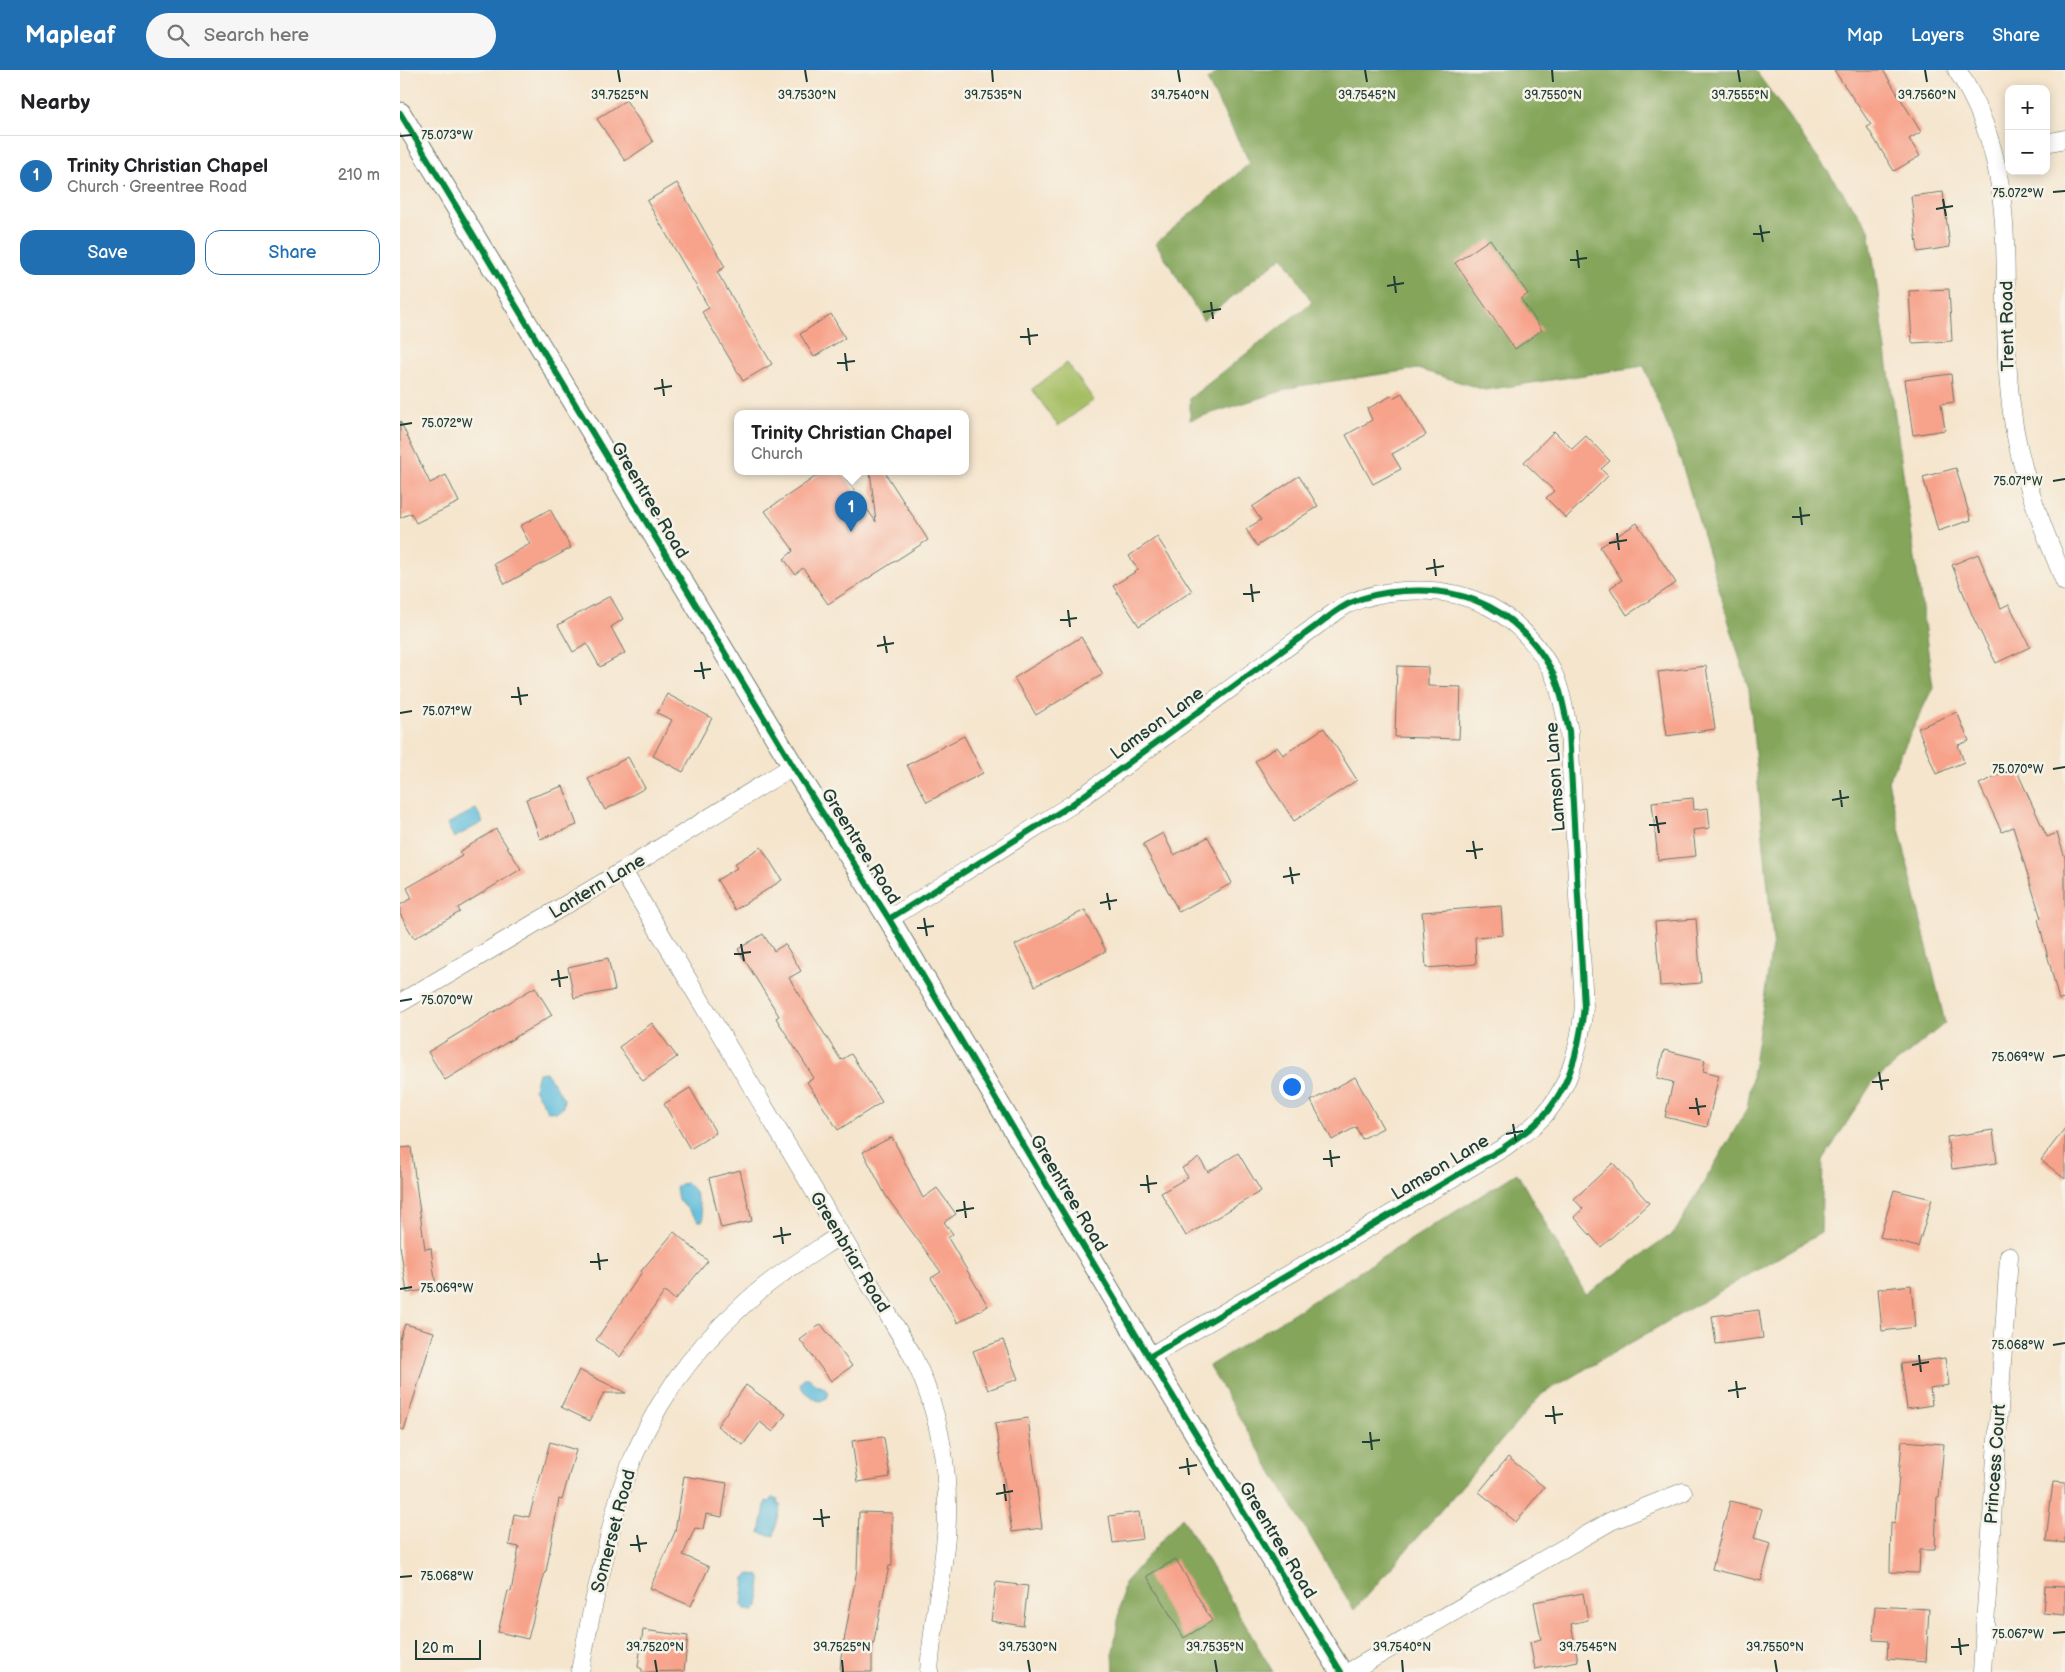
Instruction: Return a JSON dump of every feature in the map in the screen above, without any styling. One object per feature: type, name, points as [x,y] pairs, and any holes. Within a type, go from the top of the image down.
[{"type":"street","name":"Trent Road","points":[[1957,70],[2002,155],[2007,281],[2007,369],[2015,437],[2030,493],[2065,582]]},
{"type":"street","name":"Greentree Road","points":[[400,113],[793,766],[889,919],[1149,1357],[1341,1672]]},
{"type":"street","points":[[2050,143],[2065,139]]},
{"type":"street","name":"Lamson Lane","points":[[889,919],[1071,805],[1320,623],[1349,604],[1385,592],[1421,589],[1455,592],[1487,604],[1512,620],[1536,644],[1552,671],[1569,732],[1584,1007],[1573,1068],[1557,1096],[1535,1124],[1503,1148],[1149,1357]]},
{"type":"street","name":"Lantern Lane","points":[[400,1003],[622,871],[793,766]]},
{"type":"street","name":"Greenbriar Road","points":[[622,871],[923,1377],[938,1430],[946,1486],[946,1535],[929,1672]]},
{"type":"street","name":"Somerset Road","points":[[580,1672],[589,1624],[625,1477],[648,1422],[665,1393],[686,1364],[742,1305],[767,1285],[840,1235]]},
{"type":"street","name":"Princess Court","points":[[1982,1672],[2009,1256]]},
{"type":"street","points":[[1349,1672],[1611,1521],[1683,1492]]},
{"type":"green space","points":[[1221,70],[1755,70],[1869,229],[1933,687],[1888,781],[1945,1023],[1872,1083],[1823,1160],[1821,1233],[1542,1394],[1354,1610],[1209,1366],[1517,1173],[1586,1295],[1675,1232],[1747,1109],[1773,940],[1749,690],[1681,461],[1644,366],[1485,390],[1418,369],[1298,386],[1190,420],[1190,398],[1312,302],[1283,256],[1203,320],[1156,243],[1250,163],[1207,80]]},
{"type":"green space","points":[[1067,363],[1094,400],[1058,426],[1032,389]]},
{"type":"green space","points":[[1182,1517],[1273,1672],[1114,1672],[1113,1652],[1124,1583]]},
{"type":"water","points":[[476,809],[483,822],[454,838],[447,824]]},
{"type":"water","points":[[546,1072],[564,1099],[563,1107],[556,1112],[548,1111],[534,1089],[538,1073]]},
{"type":"water","points":[[687,1183],[694,1190],[704,1218],[702,1221],[699,1221],[678,1199],[676,1188],[680,1184]]},
{"type":"water","points":[[804,1378],[809,1378],[816,1385],[823,1387],[829,1392],[827,1398],[820,1401],[806,1393],[800,1384]]},
{"type":"water","points":[[772,1498],[778,1499],[777,1504],[781,1505],[774,1536],[760,1533],[766,1501],[771,1502]]},
{"type":"water","points":[[750,1574],[758,1575],[761,1580],[758,1607],[754,1611],[746,1610],[742,1605],[745,1578]]},
{"type":"building","points":[[1834,70],[1883,70],[1921,132],[1909,139],[1920,156],[1894,171],[1867,127],[1871,125]]},
{"type":"building","points":[[626,100],[653,142],[625,161],[597,119]]},
{"type":"building","points":[[677,183],[725,267],[717,272],[772,364],[743,381],[702,312],[709,308],[647,201]]},
{"type":"building","points":[[1943,192],[1950,247],[1918,252],[1911,196]]},
{"type":"building","points":[[1490,239],[1528,294],[1521,299],[1542,330],[1515,349],[1455,263]]},
{"type":"building","points":[[1949,289],[1952,341],[1912,343],[1909,291]]},
{"type":"building","points":[[831,314],[845,338],[814,357],[800,334]]},
{"type":"building","points":[[1951,374],[1954,402],[1941,404],[1945,430],[1913,435],[1905,380]]},
{"type":"building","points":[[1402,393],[1426,435],[1392,454],[1401,469],[1373,484],[1346,435],[1372,420],[1367,409],[1391,396],[1393,398]]},
{"type":"building","points":[[400,421],[430,483],[446,475],[459,502],[416,523],[411,513],[400,518]]},
{"type":"building","points":[[1554,431],[1572,449],[1586,436],[1610,461],[1601,469],[1608,476],[1566,518],[1546,498],[1554,491],[1524,462]]},
{"type":"building","points":[[1956,468],[1971,520],[1938,531],[1923,477]]},
{"type":"building","points":[[818,475],[844,475],[876,522],[870,475],[887,475],[928,540],[828,604],[803,568],[795,574],[784,559],[793,551],[792,548],[765,511]]},
{"type":"building","points":[[1299,476],[1318,506],[1257,546],[1246,529],[1261,520],[1252,507]]},
{"type":"building","points":[[550,509],[571,548],[505,584],[494,564],[530,544],[520,526]]},
{"type":"building","points":[[1637,523],[1676,583],[1627,615],[1610,588],[1622,580],[1600,547]]},
{"type":"building","points":[[1157,537],[1192,591],[1139,626],[1113,586],[1138,570],[1129,556]]},
{"type":"building","points":[[1978,554],[2001,608],[2009,604],[2030,647],[1996,663],[1973,617],[1952,565]]},
{"type":"building","points":[[610,596],[623,619],[611,627],[625,653],[600,667],[587,644],[573,652],[558,625]]},
{"type":"building","points":[[1081,637],[1103,674],[1036,715],[1014,678]]},
{"type":"building","points":[[1397,666],[1428,667],[1428,686],[1461,687],[1459,739],[1395,737]]},
{"type":"building","points":[[1706,666],[1715,729],[1667,736],[1658,672]]},
{"type":"building","points":[[667,694],[712,718],[683,772],[653,756],[672,720],[657,713]]},
{"type":"building","points":[[1957,712],[1969,741],[1958,745],[1964,762],[1936,774],[1918,728]]},
{"type":"building","points":[[1324,728],[1357,780],[1294,821],[1255,761],[1277,747],[1283,755]]},
{"type":"building","points":[[964,736],[983,773],[927,802],[907,765]]},
{"type":"building","points":[[628,757],[645,788],[605,810],[588,779]]},
{"type":"building","points":[[2015,767],[2047,837],[2057,833],[2065,858],[2065,999],[2059,1000],[2038,919],[2041,918],[2013,827],[2002,832],[1979,784]]},
{"type":"building","points":[[563,786],[577,825],[540,839],[526,799]]},
{"type":"building","points":[[1693,798],[1694,810],[1708,808],[1710,828],[1693,830],[1696,856],[1658,860],[1652,802]]},
{"type":"building","points":[[496,829],[521,869],[458,908],[460,912],[414,938],[400,914],[400,905],[412,898],[407,888],[462,856],[459,852]]},
{"type":"building","points":[[1163,833],[1174,855],[1208,837],[1232,883],[1179,912],[1143,844]]},
{"type":"building","points":[[761,847],[782,880],[735,910],[717,880],[737,868],[734,864]]},
{"type":"building","points":[[1501,906],[1503,935],[1475,937],[1476,964],[1426,968],[1422,912]]},
{"type":"building","points":[[1085,910],[1106,951],[1035,986],[1015,945]]},
{"type":"building","points":[[1696,919],[1701,983],[1660,986],[1655,922]]},
{"type":"building","points":[[763,934],[774,951],[785,944],[801,971],[789,978],[841,1060],[851,1054],[882,1102],[838,1130],[807,1082],[814,1078],[776,1018],[779,1016],[738,949]]},
{"type":"building","points":[[608,958],[615,990],[574,998],[568,967]]},
{"type":"building","points":[[535,987],[552,1015],[445,1080],[428,1052]]},
{"type":"building","points":[[652,1023],[677,1057],[643,1081],[619,1047]]},
{"type":"building","points":[[1664,1050],[1705,1060],[1703,1071],[1719,1075],[1707,1127],[1665,1117],[1673,1082],[1657,1078]]},
{"type":"building","points":[[1355,1077],[1383,1128],[1362,1139],[1356,1127],[1332,1140],[1311,1101]]},
{"type":"building","points":[[690,1088],[716,1133],[690,1149],[664,1104]]},
{"type":"building","points":[[2065,1128],[2065,1179],[2041,1160]]},
{"type":"building","points":[[1993,1130],[1997,1163],[1952,1169],[1947,1137]]},
{"type":"building","points":[[892,1137],[923,1198],[937,1188],[956,1214],[944,1222],[953,1234],[948,1238],[988,1306],[958,1323],[931,1278],[941,1272],[886,1196],[863,1152]]},
{"type":"building","points":[[411,1147],[425,1249],[431,1248],[436,1288],[407,1293],[400,1245],[400,1148]]},
{"type":"building","points":[[1238,1153],[1261,1191],[1186,1236],[1161,1193],[1188,1177],[1182,1168],[1199,1158],[1208,1172]]},
{"type":"building","points":[[1613,1163],[1649,1203],[1601,1247],[1574,1217],[1583,1209],[1574,1199]]},
{"type":"building","points":[[740,1170],[752,1221],[721,1228],[709,1178]]},
{"type":"building","points":[[1894,1190],[1932,1199],[1918,1247],[1880,1237]]},
{"type":"building","points":[[674,1232],[708,1261],[675,1300],[665,1291],[620,1357],[596,1340],[641,1271]]},
{"type":"building","points":[[1911,1285],[1915,1327],[1882,1331],[1878,1289]]},
{"type":"building","points":[[1759,1310],[1763,1338],[1716,1344],[1712,1316]]},
{"type":"building","points":[[405,1324],[434,1332],[404,1430],[400,1429],[400,1339]]},
{"type":"building","points":[[821,1324],[852,1366],[831,1381],[800,1340]]},
{"type":"building","points":[[1003,1340],[1018,1379],[988,1390],[973,1351]]},
{"type":"building","points":[[1945,1358],[1949,1385],[1930,1388],[1932,1405],[1907,1409],[1901,1364]]},
{"type":"building","points":[[579,1370],[626,1393],[604,1393],[590,1421],[561,1407]]},
{"type":"building","points":[[746,1385],[786,1414],[773,1432],[760,1422],[743,1445],[717,1426]]},
{"type":"building","points":[[1028,1418],[1042,1528],[1012,1532],[995,1423]]},
{"type":"building","points":[[884,1438],[890,1477],[858,1482],[852,1441]]},
{"type":"building","points":[[1902,1441],[1944,1444],[1939,1498],[1937,1497],[1935,1550],[1920,1550],[1919,1573],[1890,1572],[1891,1522],[1895,1523]]},
{"type":"building","points":[[550,1442],[576,1450],[562,1500],[559,1499],[546,1572],[528,1639],[498,1632],[508,1591],[511,1592],[519,1547],[509,1545],[514,1514],[529,1517]]},
{"type":"building","points":[[1508,1457],[1544,1487],[1516,1522],[1479,1492]]},
{"type":"building","points":[[684,1476],[727,1483],[722,1517],[706,1514],[703,1529],[695,1528],[683,1555],[709,1567],[691,1606],[650,1588],[675,1532]]},
{"type":"building","points":[[2053,1482],[2065,1483],[2065,1543],[2046,1541]]},
{"type":"building","points":[[1730,1501],[1762,1509],[1754,1538],[1771,1543],[1761,1581],[1712,1569]]},
{"type":"building","points":[[859,1512],[892,1513],[892,1566],[889,1566],[872,1651],[872,1672],[840,1672],[857,1570]]},
{"type":"building","points":[[1139,1512],[1143,1539],[1113,1543],[1109,1516]]},
{"type":"building","points":[[1176,1559],[1212,1621],[1184,1638],[1147,1576]]},
{"type":"building","points":[[996,1582],[1028,1586],[1023,1626],[991,1621]]},
{"type":"building","points":[[2045,1586],[2065,1587],[2065,1615],[2043,1613]]},
{"type":"building","points":[[1583,1593],[1588,1620],[1571,1624],[1578,1661],[1535,1669],[1530,1642],[1541,1639],[1534,1602]]},
{"type":"building","points":[[1875,1606],[1929,1609],[1926,1662],[1887,1659],[1888,1641],[1873,1640]]},
{"type":"building","points":[[643,1630],[688,1636],[684,1671],[642,1672],[642,1669],[638,1667]]},
{"type":"cycle path","points":[[400,113],[793,766],[889,919],[1149,1357],[1341,1672]]},
{"type":"cycle path","points":[[889,919],[1071,805],[1334,613],[1355,601],[1389,592],[1403,591],[1449,593],[1470,598],[1507,618],[1524,632],[1551,669],[1560,691],[1569,731],[1584,1007],[1575,1055],[1564,1086],[1556,1100],[1534,1125],[1503,1148],[1149,1357]]},
{"type":"place","name":"Trinity Christian Chapel","points":[[851,532]]}]
